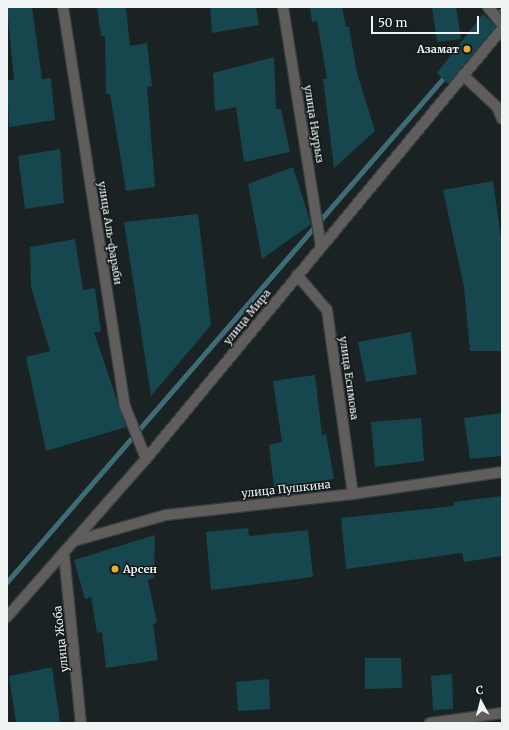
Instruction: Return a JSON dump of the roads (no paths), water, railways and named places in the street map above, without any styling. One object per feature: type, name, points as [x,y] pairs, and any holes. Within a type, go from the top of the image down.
[{"type":"street","name":"улица Аль-фараби","points":[[63,7],[125,406],[146,459]]},
{"type":"street","name":"улица Наурыз","points":[[282,7],[321,246]]},
{"type":"street","points":[[488,7],[502,24]]},
{"type":"street","name":"улица Мира","points":[[7,617],[146,459],[502,29]]},
{"type":"street","points":[[463,75],[497,107],[502,119]]},
{"type":"street","name":"улица Есимова","points":[[297,276],[327,310],[353,494]]},
{"type":"street","name":"улица Пушкина","points":[[74,541],[166,515],[353,494],[502,472]]},
{"type":"street","name":"улица Жоба","points":[[64,554],[81,723]]},
{"type":"street","points":[[430,723],[502,714]]},
{"type":"waterway","points":[[495,18],[502,10]]},
{"type":"waterway","points":[[7,582],[446,75]]},
{"type":"place","name":"Азамат","points":[[467,49]]},
{"type":"place","name":"Арсен","points":[[115,569]]}]
